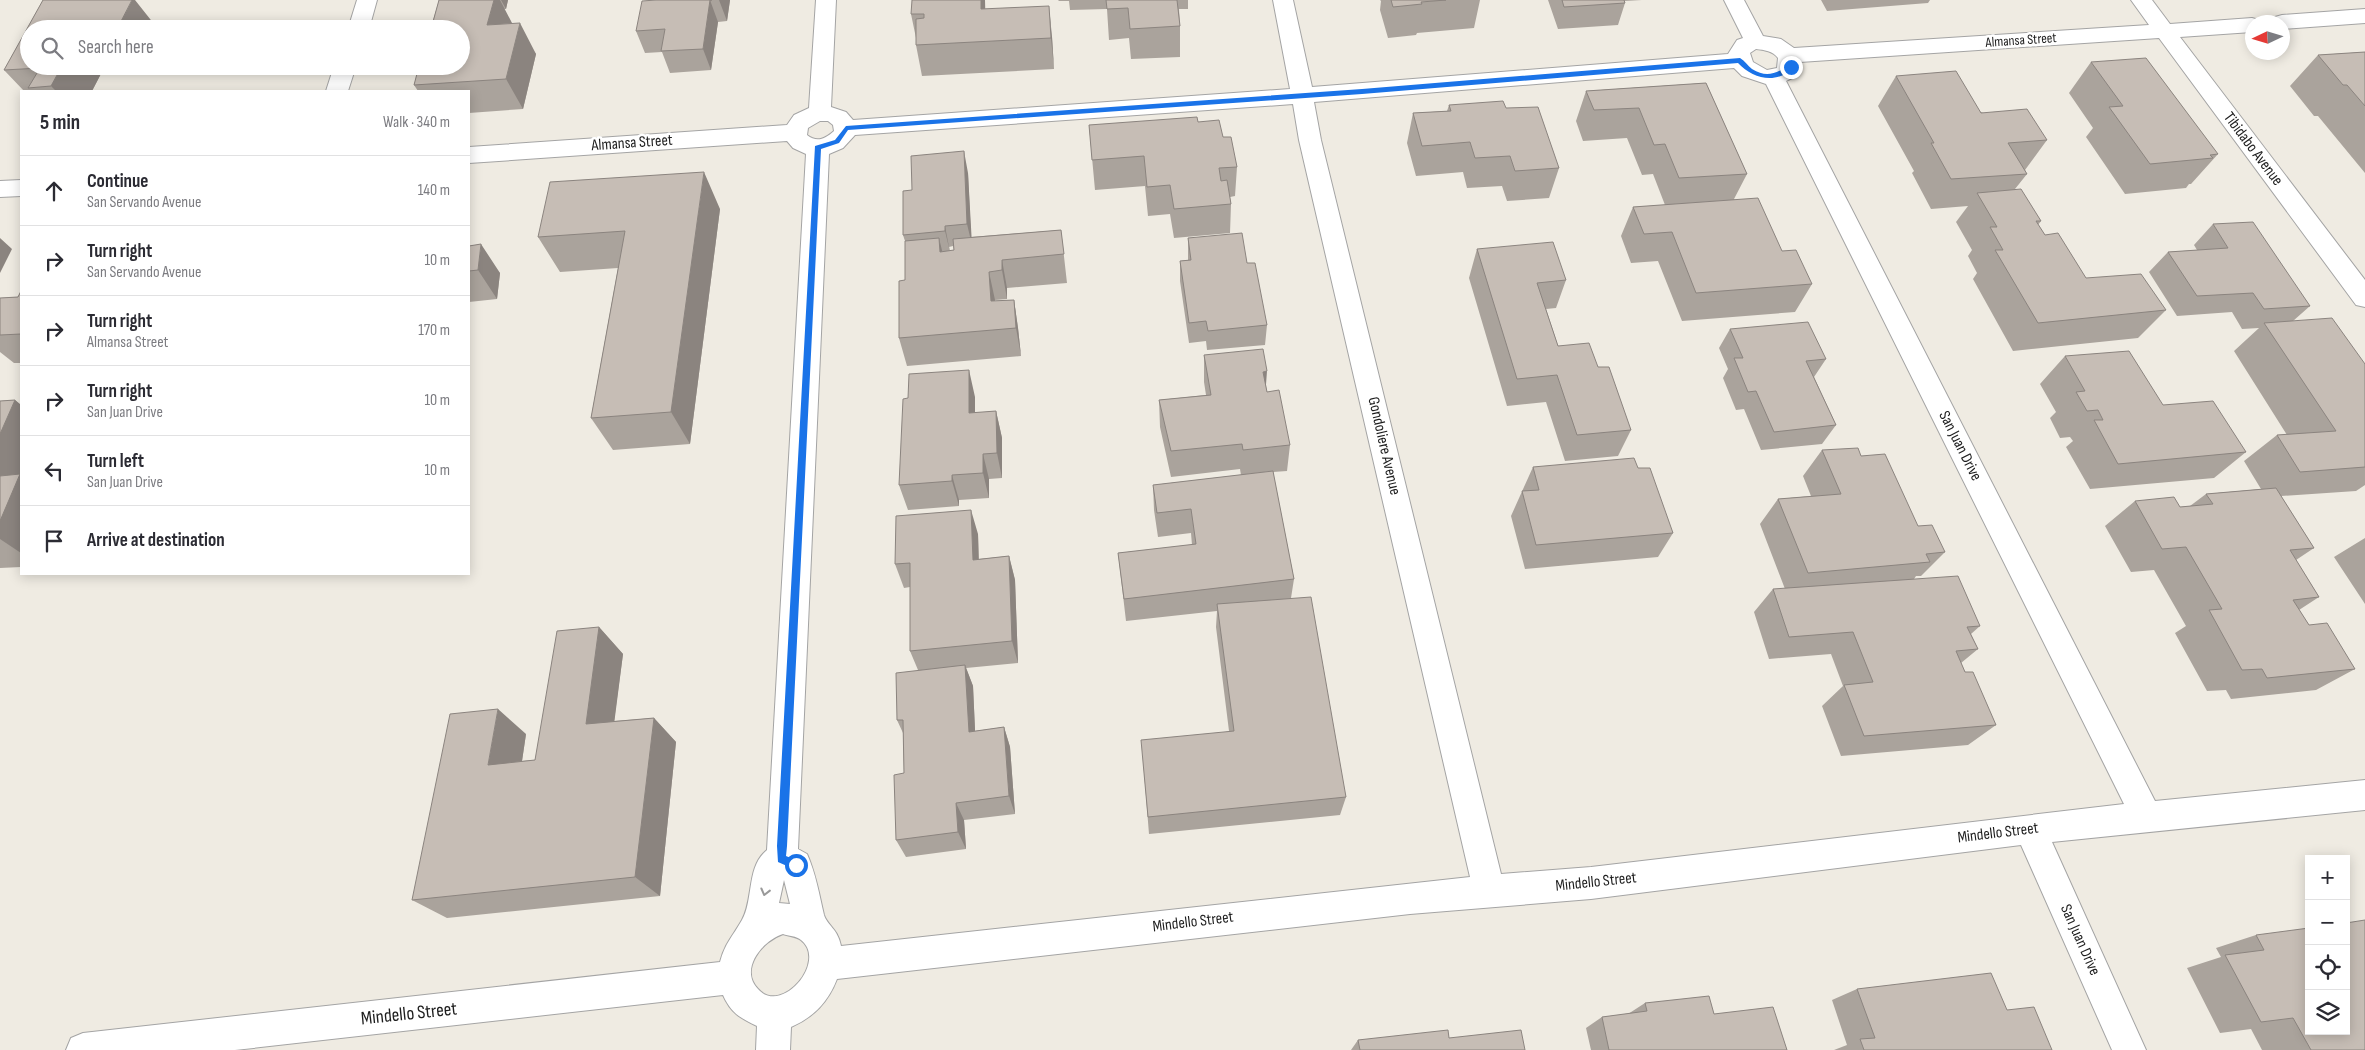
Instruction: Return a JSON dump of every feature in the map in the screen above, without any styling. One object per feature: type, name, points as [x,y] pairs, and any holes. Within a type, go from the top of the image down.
[{"type":"street","points":[[361,20],[367,0]]},
{"type":"street","points":[[820,113],[826,0]]},
{"type":"street","name":"Gondoliere Avenue","points":[[1283,0],[1313,150],[1489,891]]},
{"type":"street","points":[[1734,0],[1756,42]]},
{"type":"street","name":"Tibidabo Avenue","points":[[2141,0],[2365,298]]},
{"type":"street","points":[[2290,21],[2365,16]]},
{"type":"street","name":"Almansa Street","points":[[1789,56],[2245,25]]},
{"type":"street","points":[[1756,42],[1772,44],[1789,56],[1791,67],[1787,72],[1765,76],[1749,70],[1740,60],[1739,52],[1741,48],[1756,42]]},
{"type":"street","points":[[846,128],[1302,95],[1740,60]]},
{"type":"street","points":[[337,90],[342,75]]},
{"type":"street","name":"San Juan Drive","points":[[1773,76],[2148,816]]},
{"type":"street","points":[[820,113],[827,113],[840,118],[846,128],[837,141],[818,148],[804,145],[799,141],[796,132],[798,124],[805,118],[820,113]]},
{"type":"street","name":"Almansa Street","points":[[470,155],[796,132]]},
{"type":"street","points":[[756,930],[771,868],[782,858],[818,148]]},
{"type":"street","points":[[0,189],[20,188]]},
{"type":"street","name":"Mindello Street","points":[[827,964],[1410,898],[1591,883],[2030,829],[2365,795]]},
{"type":"street","name":"San Juan Drive","points":[[2030,829],[2130,1050]]},
{"type":"street","points":[[782,858],[796,865],[807,905],[809,924]]},
{"type":"street","points":[[783,918],[796,919],[809,924],[823,941],[827,952],[827,964],[822,979],[809,998],[789,1011],[775,1013],[752,1008],[743,1000],[737,989],[735,964],[739,952],[756,930],[769,922],[783,918]]},
{"type":"street","name":"Mindello Street","points":[[83,1050],[735,977]]},
{"type":"street","points":[[773,1050],[775,1013]]},
{"type":"building","points":[[43,0],[132,0],[122,20],[32,20]]},
{"type":"building","points":[[439,0],[494,0],[487,25],[520,23],[506,79],[414,85],[417,75],[470,75],[470,20],[433,20]]},
{"type":"building","points":[[710,0],[703,49],[661,51],[665,29],[636,31],[642,1]]},
{"type":"building","points":[[912,0],[981,0],[981,9],[1049,6],[1051,38],[916,45],[916,19],[924,18],[924,14],[911,14]]},
{"type":"building","points":[[1106,0],[1177,0],[1180,26],[1130,29],[1128,8],[1107,9]]},
{"type":"building","points":[[1391,0],[1446,0],[1393,7]]},
{"type":"building","points":[[1562,0],[1624,0],[1625,3],[1564,7]]},
{"type":"building","points":[[20,41],[20,69],[4,70]]},
{"type":"building","points":[[2365,52],[2365,106],[2347,85],[2343,85],[2318,55]]},
{"type":"building","points":[[2146,58],[2218,154],[2210,155],[2213,158],[2150,164],[2109,107],[2123,106],[2091,62]]},
{"type":"building","points":[[1956,71],[1981,113],[2027,109],[2047,140],[2008,143],[2027,174],[1951,179],[1931,143],[1934,143],[1896,76]]},
{"type":"building","points":[[36,75],[57,75],[51,86],[28,88]]},
{"type":"building","points":[[1706,83],[1747,174],[1679,178],[1665,144],[1654,145],[1639,108],[1594,110],[1586,91]]},
{"type":"building","points":[[1503,101],[1506,108],[1538,107],[1559,168],[1515,171],[1510,156],[1475,158],[1470,142],[1422,146],[1413,113],[1451,111],[1449,105]]},
{"type":"building","points":[[1197,117],[1198,122],[1219,120],[1223,137],[1231,137],[1237,167],[1219,168],[1221,181],[1227,180],[1231,204],[1174,209],[1170,185],[1147,187],[1144,156],[1092,160],[1089,125]]},
{"type":"building","points":[[964,151],[967,224],[945,226],[945,231],[903,235],[903,191],[912,190],[911,156]]},
{"type":"building","points":[[704,172],[671,412],[591,418],[625,231],[538,237],[550,182]]},
{"type":"building","points":[[2021,189],[2041,221],[2036,221],[2045,235],[2058,233],[2086,278],[2141,274],[2166,310],[2038,323],[1995,250],[2003,250],[1990,227],[1997,227],[1977,193]]},
{"type":"building","points":[[1758,198],[1782,251],[1796,250],[1812,284],[1696,293],[1672,232],[1644,234],[1633,207]]},
{"type":"building","points":[[2253,222],[2310,306],[2264,309],[2253,293],[2197,296],[2168,252],[2228,248],[2213,224]]},
{"type":"building","points":[[1061,230],[1064,254],[1002,260],[1002,270],[989,272],[991,301],[1014,300],[1016,328],[899,338],[899,281],[905,280],[905,241],[939,238],[940,252],[954,250],[953,239]]},
{"type":"building","points":[[1242,233],[1247,263],[1255,263],[1267,325],[1208,331],[1206,321],[1189,323],[1180,261],[1191,260],[1188,238]]},
{"type":"building","points":[[1553,242],[1566,280],[1537,283],[1558,346],[1589,343],[1598,367],[1609,367],[1631,430],[1577,435],[1557,375],[1517,379],[1477,249]]},
{"type":"building","points":[[481,244],[478,270],[470,271],[470,246]]},
{"type":"building","points":[[20,293],[20,334],[0,335],[0,298],[18,297]]},
{"type":"building","points":[[2332,318],[2365,364],[2365,467],[2300,472],[2277,435],[2336,431],[2264,323]]},
{"type":"building","points":[[1808,322],[1826,359],[1806,361],[1836,425],[1774,432],[1756,391],[1748,392],[1734,358],[1743,358],[1730,329]]},
{"type":"building","points":[[1263,349],[1267,371],[1263,372],[1267,392],[1279,390],[1290,445],[1243,450],[1242,444],[1171,451],[1159,400],[1211,395],[1204,355]]},
{"type":"building","points":[[2129,351],[2163,405],[2213,401],[2246,452],[2118,464],[2094,420],[2103,420],[2098,410],[2087,411],[2076,392],[2085,391],[2065,356]]},
{"type":"building","points":[[969,370],[969,413],[996,411],[997,453],[983,454],[983,473],[952,475],[952,481],[899,485],[903,399],[908,398],[909,374]]},
{"type":"building","points":[[15,400],[0,434],[0,401]]},
{"type":"building","points":[[1858,448],[1861,456],[1885,454],[1918,526],[1932,525],[1945,552],[1926,554],[1930,562],[1808,573],[1778,499],[1841,494],[1822,450]]},
{"type":"building","points":[[1634,458],[1638,468],[1650,468],[1673,533],[1536,545],[1522,491],[1539,490],[1533,467]]},
{"type":"building","points":[[1273,471],[1294,579],[1124,599],[1118,553],[1196,544],[1191,509],[1157,513],[1153,485]]},
{"type":"building","points":[[20,474],[0,521],[0,476]]},
{"type":"building","points":[[2276,488],[2314,548],[2290,550],[2319,597],[2293,600],[2309,625],[2327,623],[2355,669],[2267,678],[2262,669],[2242,670],[2209,610],[2222,609],[2186,547],[2162,549],[2135,501],[2174,497],[2180,507],[2213,504],[2206,494]]},
{"type":"building","points":[[971,510],[973,560],[1009,556],[1012,641],[910,651],[910,563],[895,564],[896,516]]},
{"type":"building","points":[[1958,576],[1980,626],[1967,627],[1978,649],[1956,651],[1965,672],[1973,672],[1996,725],[1864,736],[1844,685],[1873,682],[1853,632],[1789,637],[1773,589]]},
{"type":"building","points":[[1311,597],[1346,797],[1148,817],[1141,740],[1234,731],[1217,604]]},
{"type":"building","points":[[599,627],[586,724],[654,718],[635,877],[412,900],[450,714],[498,709],[488,765],[535,760],[557,631]]},
{"type":"building","points":[[965,665],[969,732],[1004,727],[1009,796],[956,803],[958,832],[896,840],[894,775],[904,773],[903,720],[897,720],[896,673]]},
{"type":"building","points":[[2365,920],[2365,1050],[2311,1050],[2293,1018],[2261,1022],[2225,955],[2264,950],[2256,935],[2305,929],[2305,1035],[2350,1035],[2350,922]]},
{"type":"building","points":[[1991,973],[2007,1010],[2034,1007],[2052,1050],[1864,1050],[1860,1039],[1875,1038],[1857,989]]},
{"type":"building","points":[[1709,996],[1714,1014],[1773,1007],[1787,1050],[1609,1050],[1602,1017],[1647,1011],[1645,1003]]},
{"type":"building","points":[[1448,1030],[1449,1038],[1521,1030],[1525,1050],[1360,1050],[1358,1040]]},
{"type":"route","points":[[796,865],[782,858],[782,846],[818,148],[831,145],[837,141],[842,137],[846,128],[1362,92],[1740,60],[1749,70],[1765,76],[1781,75],[1791,67]]}]
